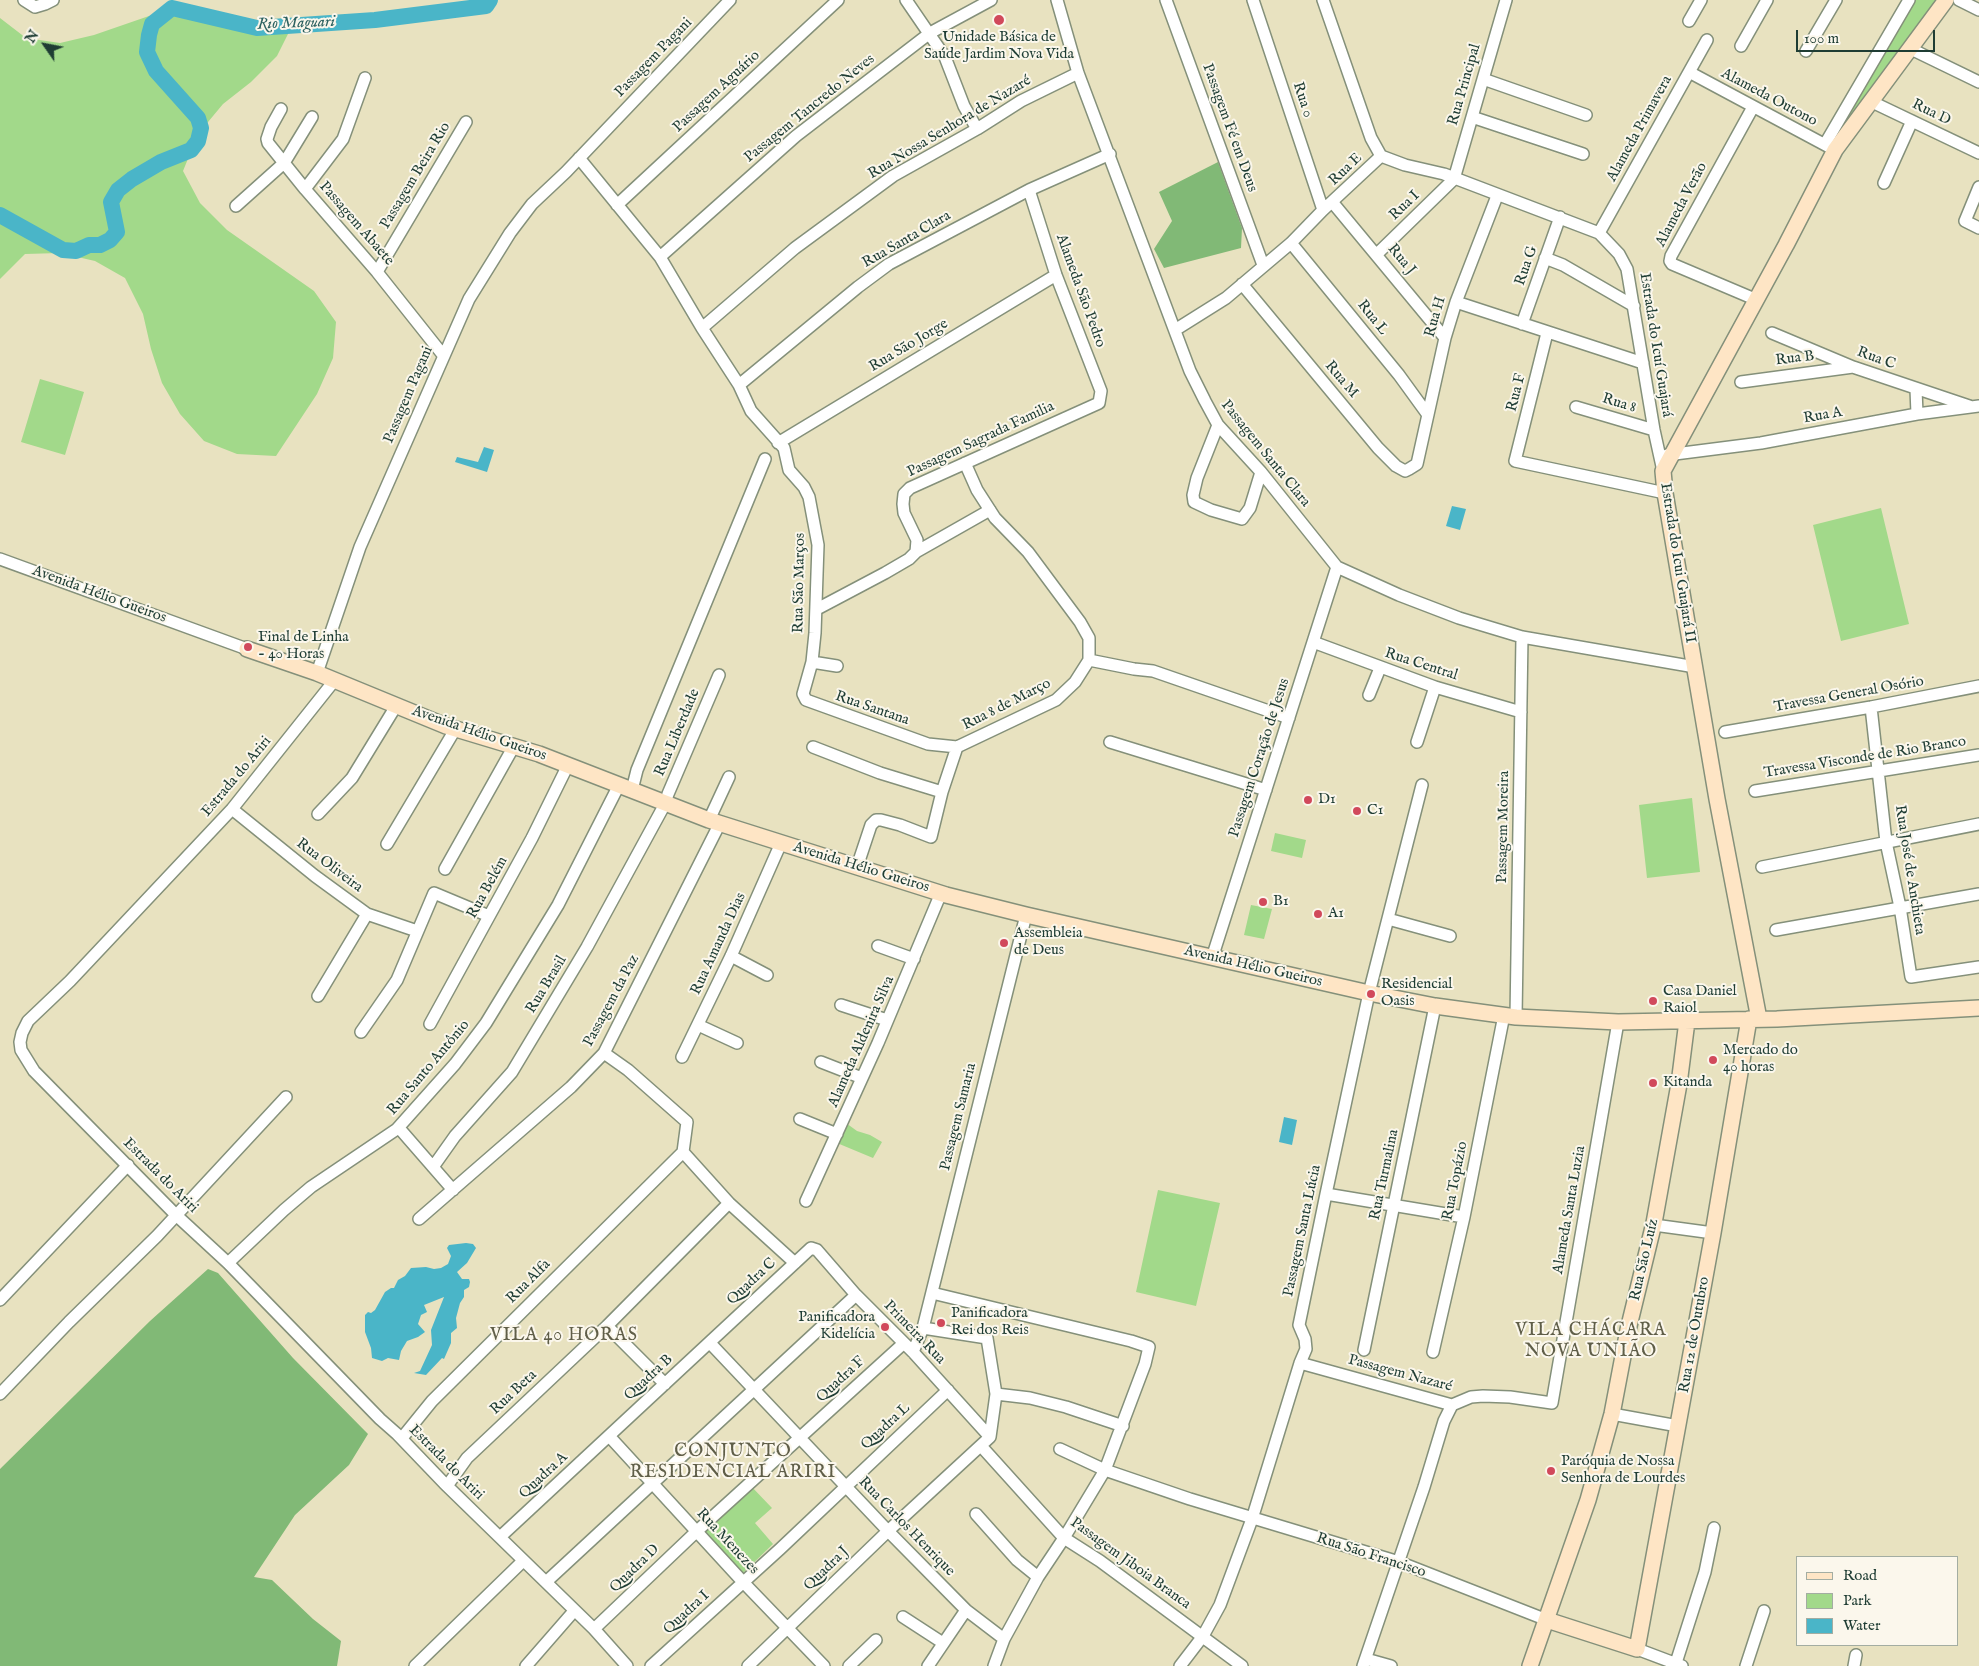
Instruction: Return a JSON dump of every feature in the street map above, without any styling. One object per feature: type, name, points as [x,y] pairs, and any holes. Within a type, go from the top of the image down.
[{"type":"main road","name":"Estrada do Icui Guajará II","points":[[1754,1019],[1665,493],[1663,471],[1665,452],[1757,300],[1830,147],[1870,101],[1946,0]]},
{"type":"main road","name":"Avenida Hélio Gueiros","points":[[247,649],[317,673],[396,706],[456,728],[514,746],[625,787],[665,804],[781,843],[941,893],[1026,915],[1369,993],[1435,1006],[1510,1016],[1618,1022],[1754,1019],[1979,1008]]},
{"type":"main road","name":"Rua 12 de Outubro","points":[[1637,1649],[1754,1019]]},
{"type":"main road","name":"Rua São Luíz","points":[[1530,1666],[1588,1500],[1612,1414],[1628,1330],[1654,1225],[1680,1084],[1687,1021]]},
{"type":"main road","name":"Rua São Francisco","points":[[1547,1620],[1637,1649]]},
{"type":"street","points":[[24,0],[35,6],[53,0]]},
{"type":"street","name":"Passagem Pagani","points":[[317,673],[360,547],[469,299],[510,233],[532,204],[579,158],[730,0]]},
{"type":"street","name":"Passagem Aguário","points":[[617,205],[838,0]]},
{"type":"street","points":[[906,0],[945,57],[964,106],[977,129]]},
{"type":"street","name":"Passagem Tancredo Neves","points":[[660,257],[796,136],[930,33],[991,0]]},
{"type":"street","name":"Passagem Santa Clara","points":[[1057,0],[1078,73],[1190,371],[1218,425],[1261,472],[1337,567],[1399,595],[1522,637],[1695,667]]},
{"type":"street","name":"Passagem Fé em Deus","points":[[1166,0],[1263,266]]},
{"type":"street","name":"Rua 0","points":[[1253,0],[1323,210]]},
{"type":"street","points":[[1323,0],[1371,138],[1381,156]]},
{"type":"street","name":"Rua Principal","points":[[1454,179],[1506,0]]},
{"type":"street","points":[[1689,21],[1701,0]]},
{"type":"street","points":[[1742,46],[1767,0]]},
{"type":"street","points":[[1806,51],[1836,0]]},
{"type":"street","points":[[1830,147],[1910,0]]},
{"type":"street","points":[[1960,0],[1979,10]]},
{"type":"street","name":"Alameda Primavera","points":[[1599,233],[1707,40]]},
{"type":"street","points":[[1911,49],[1979,82]]},
{"type":"street","name":"Alameda Outono","points":[[1690,72],[1830,147]]},
{"type":"street","name":"Rua Nossa Senhora de Nazaré","points":[[702,328],[795,248],[893,176],[977,129],[1021,101],[1078,73]]},
{"type":"street","points":[[305,189],[343,139],[365,78]]},
{"type":"street","points":[[1483,79],[1586,115]]},
{"type":"street","name":"Rua D","points":[[1870,101],[1979,153]]},
{"type":"street","name":"Alameda Verão","points":[[1753,107],[1670,261],[1672,264],[1757,300]]},
{"type":"street","name":"Passagem Abaete","points":[[281,109],[267,139],[274,152],[377,272],[443,355]]},
{"type":"street","points":[[236,206],[284,163],[312,117]]},
{"type":"street","points":[[1472,117],[1583,154]]},
{"type":"street","points":[[1884,184],[1912,121]]},
{"type":"street","name":"Passagem Beira Rio","points":[[377,272],[466,122]]},
{"type":"street","name":"Rua Santa Clara","points":[[739,385],[858,287],[889,264],[1029,190],[1110,154]]},
{"type":"street","name":"Rua E","points":[[1174,330],[1226,298],[1291,242],[1381,156],[1454,179],[1599,233]]},
{"type":"street","points":[[579,158],[660,257],[702,328],[739,385],[751,411],[778,443]]},
{"type":"street","name":"Rua I","points":[[1376,254],[1454,179]]},
{"type":"street","points":[[1979,187],[1965,221],[1979,228]]},
{"type":"street","name":"Alameda São Pedro","points":[[1029,190],[1056,275],[1101,391],[1099,403]]},
{"type":"street","name":"Rua H","points":[[1420,452],[1456,302],[1497,196]]},
{"type":"street","name":"Rua J","points":[[1333,203],[1446,338]]},
{"type":"street","name":"Rua G","points":[[1522,324],[1560,217]]},
{"type":"street","name":"Estrada do Icuí Guajará","points":[[1599,233],[1619,254],[1628,268],[1654,430],[1665,452]]},
{"type":"street","name":"Rua L","points":[[1291,242],[1399,375],[1428,415]]},
{"type":"street","points":[[1545,258],[1563,265],[1634,306]]},
{"type":"street","name":"Rua São Jorge","points":[[778,443],[1056,275]]},
{"type":"street","name":"Rua M","points":[[1242,284],[1378,448],[1396,466],[1405,471],[1409,469],[1416,464],[1420,452]]},
{"type":"street","points":[[1456,302],[1643,363]]},
{"type":"street","name":"Rua F","points":[[1547,333],[1515,461],[1665,493]]},
{"type":"street","name":"Rua C","points":[[1772,333],[1854,367],[1916,389],[1976,407]]},
{"type":"street","name":"Rua B","points":[[1741,382],[1854,367]]},
{"type":"street","points":[[1916,389],[1917,414]]},
{"type":"street","name":"Passagem Sagrada Familia","points":[[916,552],[917,540],[904,513],[902,504],[904,494],[910,488],[1099,403]]},
{"type":"street","name":"Rua 8","points":[[1576,407],[1654,430]]},
{"type":"street","name":"Rua A","points":[[1665,452],[1761,443],[1917,414],[1976,407]]},
{"type":"street","points":[[1218,425],[1197,478],[1193,495],[1194,502],[1211,510],[1242,519],[1250,508],[1261,472]]},
{"type":"street","name":"Rua São Marços","points":[[778,443],[784,448],[789,470],[804,487],[813,512],[818,545],[817,609],[812,662],[808,674]]},
{"type":"street","name":"Rua Santo Antônio","points":[[228,1263],[284,1210],[311,1188],[398,1128],[455,1064],[486,1022],[558,905],[625,787],[655,727],[765,459]]},
{"type":"street","points":[[965,463],[977,490],[990,510],[1049,578],[1080,622],[1089,638],[1089,660],[1134,670],[1153,671],[1289,718]]},
{"type":"street","points":[[817,609],[903,562],[916,552],[990,510]]},
{"type":"street","name":"Avenida Hélio Gueiros","points":[[0,559],[247,649]]},
{"type":"street","name":"Passagem Coração de Jesus","points":[[1212,958],[1337,567]]},
{"type":"street","name":"Passagem Moreira","points":[[1510,1016],[1522,637]]},
{"type":"street","name":"Rua Central","points":[[1313,642],[1435,687],[1521,712]]},
{"type":"street","name":"Rua 8 de Março","points":[[857,867],[871,825],[876,820],[900,825],[931,837],[942,792],[957,747],[1056,700],[1075,682],[1089,660]]},
{"type":"street","points":[[812,662],[837,666]]},
{"type":"street","points":[[1370,695],[1380,668]]},
{"type":"street","name":"Rua Santana","points":[[808,674],[803,694],[809,702],[920,741],[957,747]]},
{"type":"street","name":"Rua Liberdade","points":[[665,804],[720,675]]},
{"type":"street","name":"Estrada do Ariri","points":[[334,680],[232,809],[76,974],[32,1017],[22,1033],[20,1042],[22,1050],[25,1058],[34,1070],[176,1215],[228,1263],[380,1420],[402,1438],[447,1486],[594,1629],[627,1666]]},
{"type":"street","name":"Travessa General Osório","points":[[1724,732],[1979,686]]},
{"type":"street","points":[[1417,742],[1435,687]]},
{"type":"street","points":[[318,814],[352,778],[396,706]]},
{"type":"street","name":"Rua José de Anchieta","points":[[1871,707],[1886,842],[1900,908],[1911,977],[1979,967]]},
{"type":"street","points":[[387,844],[456,728]]},
{"type":"street","points":[[1110,742],[1266,790]]},
{"type":"street","points":[[445,869],[514,746]]},
{"type":"street","points":[[813,747],[880,773],[942,792]]},
{"type":"street","name":"Travessa Visconde de Rio Branco","points":[[1755,791],[1979,755]]},
{"type":"street","name":"Rua Belém","points":[[430,1024],[532,838],[568,766]]},
{"type":"street","name":"Passagem da Paz","points":[[419,1219],[571,1087],[604,1053],[714,821],[729,777]]},
{"type":"street","name":"Passagem Santa Lúcia","points":[[1180,1666],[1203,1636],[1220,1605],[1252,1519],[1307,1345],[1299,1325],[1369,993],[1422,785]]},
{"type":"street","name":"Rua Brasil","points":[[433,1166],[456,1136],[512,1072],[587,946],[665,804]]},
{"type":"street","name":"Rua Oliveira","points":[[232,809],[314,876],[367,914],[418,931]]},
{"type":"street","points":[[1762,867],[1979,824]]},
{"type":"street","name":"Rua Amanda Dias","points":[[682,1057],[731,956],[781,843]]},
{"type":"street","points":[[361,1032],[396,980],[434,893],[489,916]]},
{"type":"street","name":"Alameda Aldenira Silva","points":[[806,1201],[914,960],[941,893]]},
{"type":"street","points":[[1776,930],[1979,894]]},
{"type":"street","points":[[318,996],[367,914]]},
{"type":"street","name":"Passagem Samaria","points":[[913,1352],[923,1328],[1026,915]]},
{"type":"street","points":[[1388,919],[1450,936]]},
{"type":"street","points":[[878,946],[914,960]]},
{"type":"street","points":[[731,956],[766,975]]},
{"type":"street","points":[[841,1005],[887,1020]]},
{"type":"street","name":"Rua Turmalina","points":[[1364,1350],[1435,1006]]},
{"type":"street","name":"Rua Topázio","points":[[1433,1352],[1510,1016]]},
{"type":"street","name":"Alameda Santa Luzia","points":[[1552,1403],[1618,1022]]},
{"type":"street","points":[[698,1025],[737,1043]]},
{"type":"street","points":[[604,1053],[628,1070],[687,1122],[683,1152],[729,1203],[795,1263]]},
{"type":"street","points":[[822,1062],[862,1078]]},
{"type":"street","points":[[0,1394],[176,1215],[286,1097]]},
{"type":"street","points":[[800,1119],[837,1134]]},
{"type":"street","points":[[398,1128],[452,1190]]},
{"type":"street","name":"Rua Alfa","points":[[402,1438],[432,1401],[683,1152]]},
{"type":"street","points":[[0,1300],[128,1165]]},
{"type":"street","points":[[1326,1194],[1464,1218]]},
{"type":"street","name":"Rua Beta","points":[[447,1486],[467,1458],[607,1326],[729,1203]]},
{"type":"street","points":[[1654,1225],[1713,1233]]},
{"type":"street","name":"Quadra C","points":[[710,1342],[811,1248],[816,1250]]},
{"type":"street","name":"Primeira Rua","points":[[816,1250],[856,1295],[913,1352],[990,1437]]},
{"type":"street","points":[[932,1293],[1131,1341],[1148,1348],[1145,1364],[1105,1470],[1038,1577],[1004,1639],[994,1666]]},
{"type":"street","points":[[546,1582],[856,1295]]},
{"type":"street","points":[[607,1326],[665,1384]]},
{"type":"street","points":[[888,1531],[990,1437],[996,1394],[987,1338],[923,1328]]},
{"type":"street","name":"Quadra B","points":[[609,1436],[710,1342]]},
{"type":"street","name":"Rua Carlos Henrique","points":[[710,1342],[799,1439],[966,1610],[1004,1639]]},
{"type":"street","name":"Quadra F","points":[[697,1531],[904,1343]]},
{"type":"street","name":"Passagem Nazaré","points":[[1300,1363],[1452,1405],[1483,1396],[1510,1397],[1552,1403]]},
{"type":"street","name":"Quadra L","points":[[845,1486],[948,1390]]},
{"type":"street","points":[[996,1394],[1030,1398],[1066,1407],[1123,1426]]},
{"type":"street","points":[[1391,1666],[1365,1662],[1441,1429],[1452,1405]]},
{"type":"street","points":[[1612,1414],[1678,1426]]},
{"type":"street","name":"Rua Menezes","points":[[609,1436],[743,1582],[824,1666]]},
{"type":"street","name":"Quadra A","points":[[500,1537],[609,1436]]},
{"type":"street","name":"Passagem Jiboia Branca","points":[[982,1446],[1064,1538],[1203,1636],[1242,1666]]},
{"type":"street","name":"Rua São Francisco","points":[[1060,1449],[1105,1470],[1252,1519],[1399,1562],[1547,1620]]},
{"type":"street","points":[[743,1582],[845,1486]]},
{"type":"street","points":[[976,1514],[1017,1560],[1038,1577]]},
{"type":"street","points":[[1678,1665],[1705,1572],[1714,1528]]},
{"type":"street","name":"Quadra D","points":[[594,1629],[697,1531]]},
{"type":"street","name":"Quadra J","points":[[787,1628],[888,1531]]},
{"type":"street","points":[[415,1666],[524,1561]]},
{"type":"street","name":"Quadra I","points":[[651,1666],[743,1582]]},
{"type":"street","points":[[928,1666],[966,1610]]},
{"type":"street","points":[[526,1666],[574,1611]]},
{"type":"street","points":[[1746,1666],[1764,1611]]},
{"type":"street","points":[[903,1617],[943,1643]]},
{"type":"street","points":[[748,1666],[787,1628]]},
{"type":"street","points":[[849,1666],[876,1640]]},
{"type":"street","name":"Rua São Francisco","points":[[1637,1649],[1678,1665]]},
{"type":"green space","points":[[1915,0],[1939,0],[1844,133],[1836,134]]},
{"type":"green space","points":[[175,11],[280,23],[288,34],[277,56],[251,82],[223,104],[198,134],[183,171],[200,203],[227,230],[314,291],[336,322],[333,358],[317,394],[276,456],[237,454],[204,441],[180,414],[162,383],[151,349],[143,314],[125,278],[95,261],[60,253],[25,254],[0,279],[0,18],[26,38],[60,43],[94,35],[149,16]]},
{"type":"green space","points":[[1218,162],[1242,228],[1241,248],[1164,268],[1154,249],[1172,221],[1159,192]]},
{"type":"green space","points":[[40,379],[84,392],[65,455],[21,442]]},
{"type":"green space","points":[[1881,508],[1909,624],[1841,641],[1813,525]]},
{"type":"green space","points":[[1692,798],[1700,872],[1647,878],[1639,805]]},
{"type":"green space","points":[[1275,833],[1306,840],[1302,858],[1271,851]]},
{"type":"green space","points":[[1251,905],[1272,909],[1264,939],[1244,935]]},
{"type":"green space","points":[[846,1123],[857,1131],[870,1135],[882,1142],[873,1158],[837,1143]]},
{"type":"green space","points":[[1158,1190],[1220,1203],[1196,1306],[1136,1292]]},
{"type":"green space","points":[[208,1269],[218,1273],[293,1358],[368,1434],[349,1465],[295,1515],[254,1577],[272,1580],[313,1619],[341,1641],[337,1666],[0,1666],[0,1469],[150,1321]]},
{"type":"green space","points":[[750,1485],[772,1508],[755,1523],[773,1544],[742,1574],[701,1532]]},
{"type":"water","points":[[484,447],[494,450],[487,472],[455,462],[457,457],[478,462]]},
{"type":"water","points":[[1452,506],[1466,509],[1460,530],[1446,526]]},
{"type":"water","points":[[1284,1117],[1297,1120],[1292,1145],[1279,1142]]},
{"type":"water","points":[[473,1244],[476,1248],[467,1263],[457,1272],[462,1279],[469,1279],[470,1282],[469,1287],[464,1290],[464,1297],[460,1303],[456,1318],[457,1328],[451,1333],[451,1343],[444,1359],[442,1358],[426,1375],[414,1373],[420,1371],[432,1345],[431,1330],[444,1297],[424,1305],[427,1312],[421,1315],[418,1324],[425,1332],[407,1341],[401,1351],[399,1360],[388,1358],[382,1361],[372,1358],[371,1348],[365,1332],[365,1315],[375,1310],[385,1292],[394,1288],[398,1280],[405,1276],[411,1268],[441,1268],[448,1264],[451,1256],[447,1248],[449,1245]]},
{"type":"waterway","name":"Rio Maguari","points":[[0,215],[63,250],[76,251],[89,245],[100,245],[110,240],[117,232],[111,202],[118,190],[132,179],[161,162],[191,150],[198,141],[201,128],[198,118],[156,71],[147,52],[152,24],[172,8],[257,28],[375,20],[486,6],[490,0]]},
{"type":"place","name":"Unidade Básica de Saúde Jardim Nova Vida","points":[[999,20]]},
{"type":"place","name":"Final de Linha - 40 Horas","points":[[248,647]]},
{"type":"place","name":"D1","points":[[1308,800]]},
{"type":"place","name":"C1","points":[[1357,811]]},
{"type":"place","name":"B1","points":[[1263,902]]},
{"type":"place","name":"A1","points":[[1318,914]]},
{"type":"place","name":"Assembleia de Deus","points":[[1004,943]]},
{"type":"place","name":"Residencial Oasis","points":[[1371,994]]},
{"type":"place","name":"Casa Daniel Raiol","points":[[1653,1001]]},
{"type":"place","name":"Mercado do 40 horas","points":[[1713,1060]]},
{"type":"place","name":"Kitanda","points":[[1653,1083]]},
{"type":"place","name":"Panificadora Rei dos Reis","points":[[941,1323]]},
{"type":"place","name":"Panificadora Kidelícia","points":[[885,1327]]},
{"type":"place","name":"Paróquia de Nossa Senhora de Lourdes","points":[[1551,1471]]},
{"type":"district","name":"VILA 40 HORAS","points":[[564,1336]]},
{"type":"district","name":"VILA CHÁCARA NOVA UNIÃO","points":[[1591,1341]]},
{"type":"district","name":"CONJUNTO RESIDENCIAL ARIRI","points":[[733,1462]]}]
